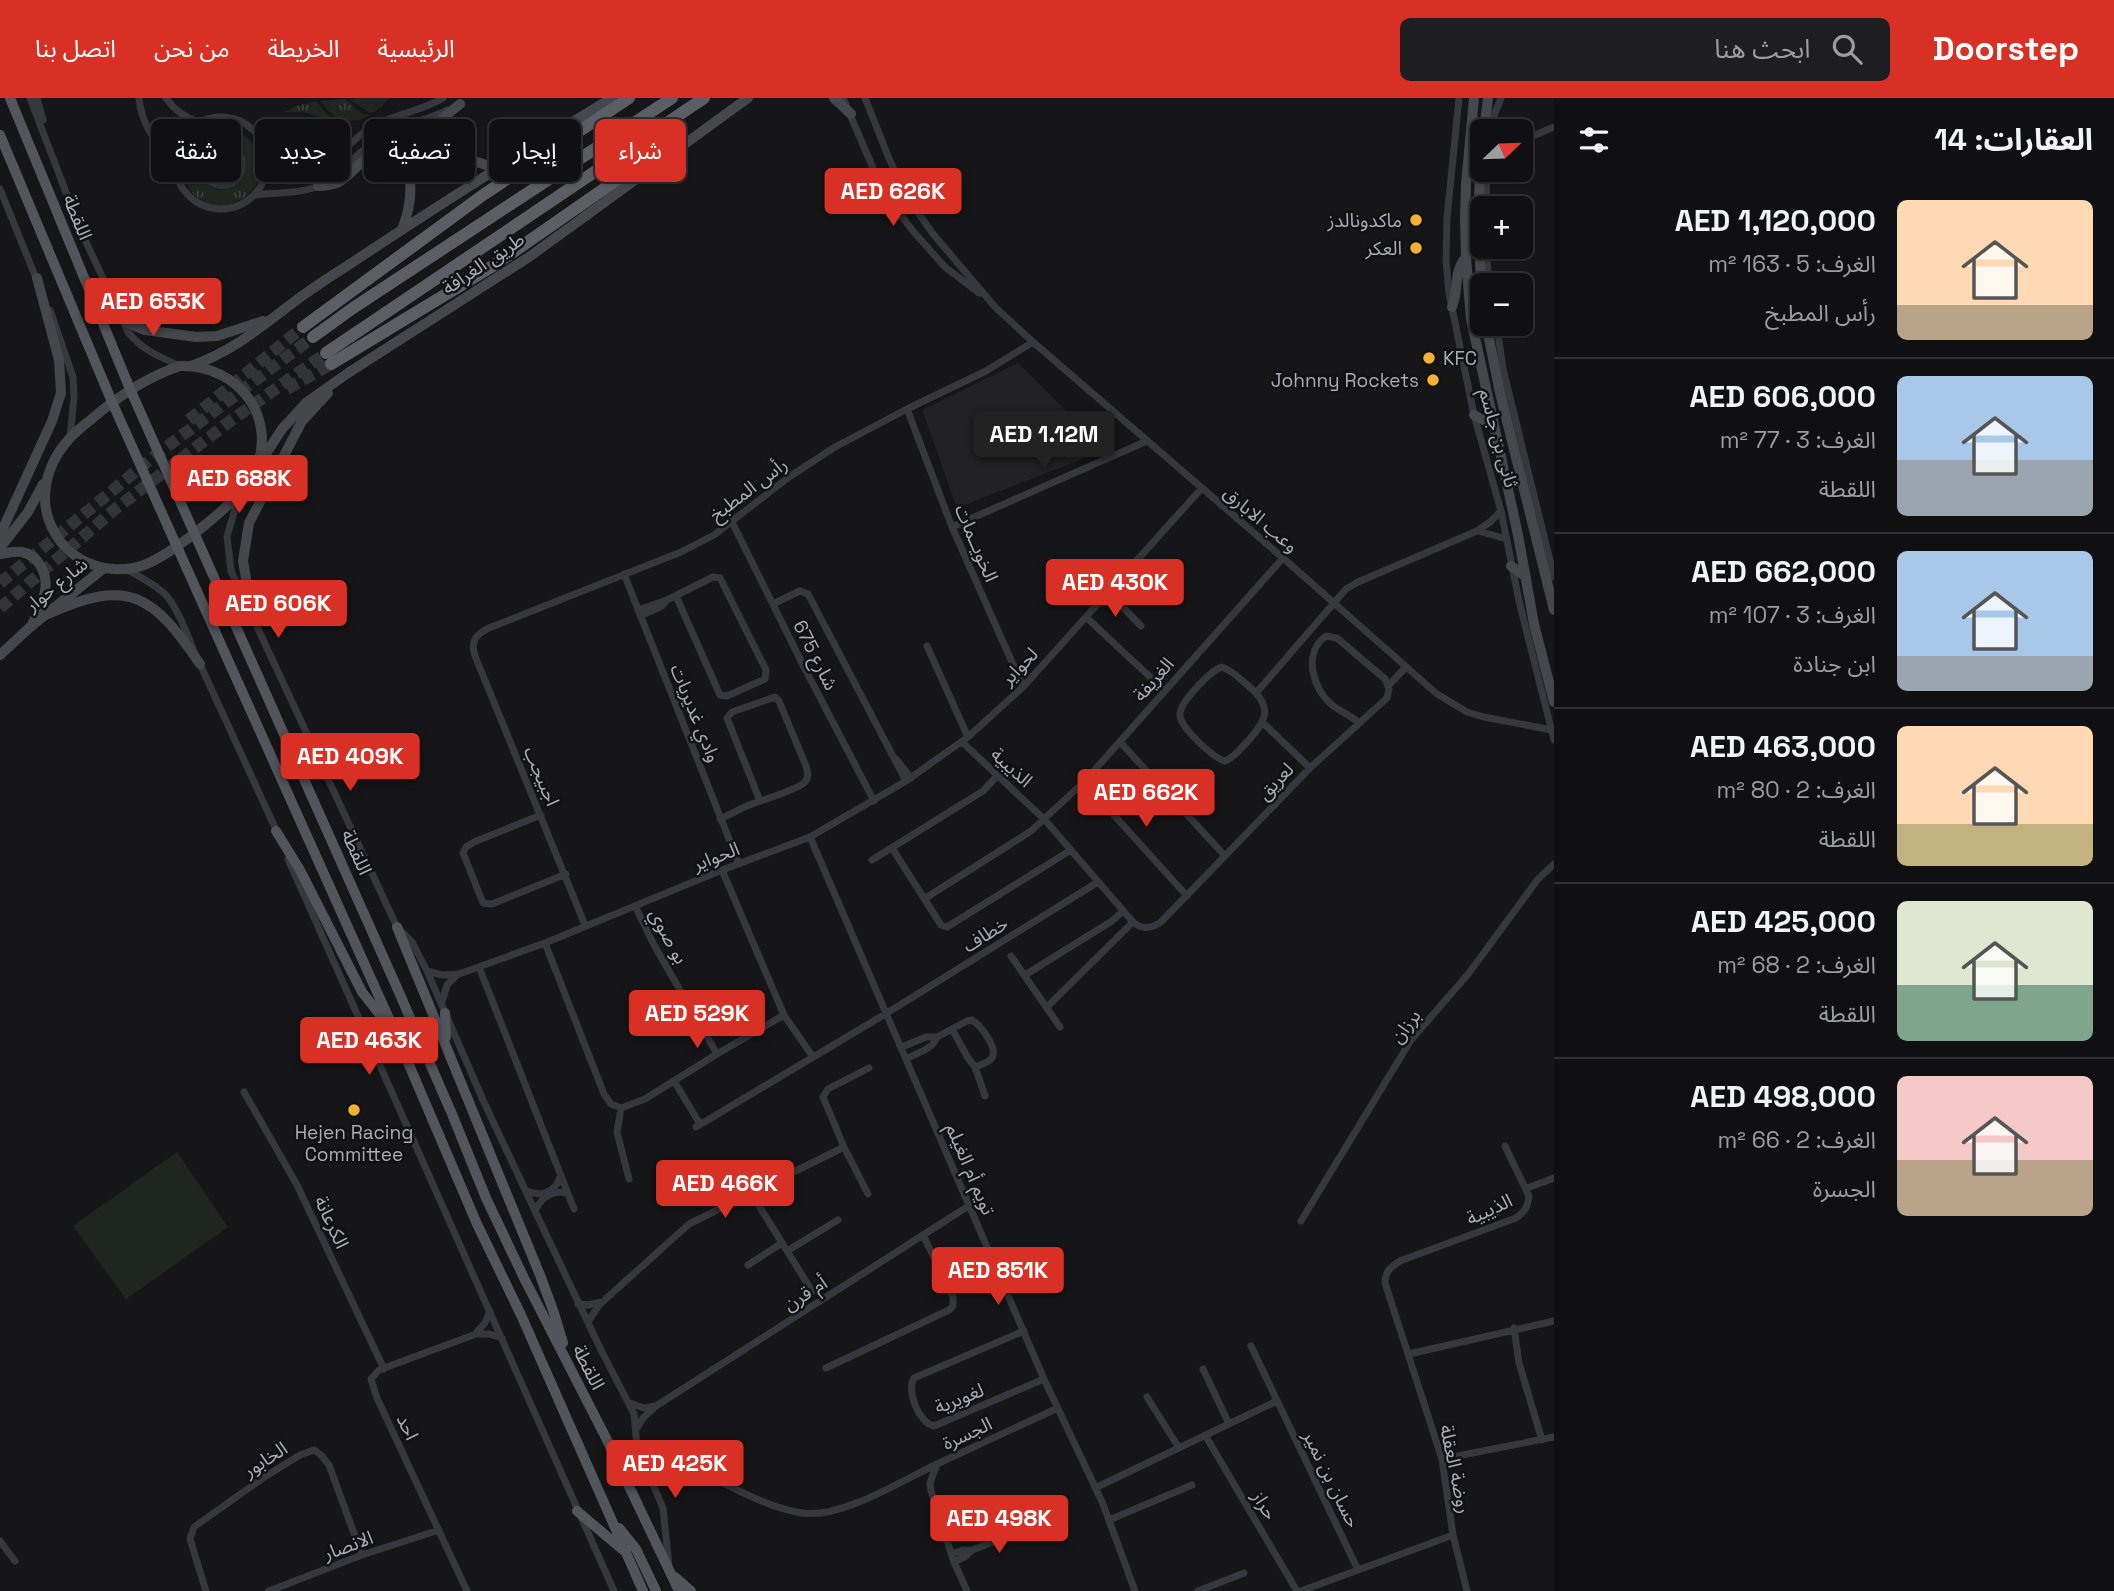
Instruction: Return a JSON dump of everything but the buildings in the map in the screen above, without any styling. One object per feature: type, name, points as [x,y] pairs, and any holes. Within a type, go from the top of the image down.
[{"type":"highway","points":[[303,327],[483,195],[629,98]]},
{"type":"highway","name":"طريق الغرافة","points":[[313,337],[672,98]]},
{"type":"highway","name":"طريق الغرافة","points":[[674,119],[704,98]]},
{"type":"highway","name":"طريق الغرافة","points":[[595,173],[328,358],[496,264],[614,182]]},
{"type":"main road","name":"اللقطة","points":[[10,98],[130,389],[394,981],[486,1198],[679,1591]]},
{"type":"main road","points":[[578,119],[612,98]]},
{"type":"main road","name":"طريق الغرافة","points":[[686,142],[748,98]]},
{"type":"main road","points":[[834,98],[850,114]]},
{"type":"main road","name":"ثانى بن جاسم","points":[[1474,98],[1465,184],[1466,257],[1471,319],[1534,624],[1551,680],[1554,702]]},
{"type":"main road","points":[[1485,119],[1488,98]]},
{"type":"main road","points":[[464,101],[437,125],[434,133],[437,144],[470,161],[489,166]]},
{"type":"main road","name":"اللقطة","points":[[0,135],[176,547],[643,1591]]},
{"type":"main road","points":[[318,186],[339,181],[375,152],[395,151],[407,162],[410,174],[409,208],[402,230]]},
{"type":"main road","points":[[0,548],[28,512],[56,457],[70,438],[112,402],[162,372],[225,352],[347,265],[489,175]]},
{"type":"main road","name":"طريق الغرافة","points":[[128,570],[145,565],[176,547],[239,495],[271,444],[292,416],[307,402],[529,257],[631,182]]},
{"type":"main road","points":[[1479,182],[1481,273]]},
{"type":"main road","points":[[1452,307],[1458,271],[1466,257]]},
{"type":"main road","points":[[0,536],[52,421],[61,393],[59,360],[37,278]]},
{"type":"main road","points":[[118,315],[145,330],[196,337],[217,336],[273,318]]},
{"type":"main road","name":"ثانى بن جاسم","points":[[1488,336],[1554,610]]},
{"type":"main road","points":[[186,366],[228,378],[240,386],[250,399],[258,414],[261,433],[261,447],[255,472]]},
{"type":"main road","points":[[253,620],[243,561],[249,523],[302,421],[348,373]]},
{"type":"main road","points":[[1474,415],[1493,425]]},
{"type":"main road","points":[[46,477],[46,512],[51,528],[60,542],[72,554],[87,563],[128,570]]},
{"type":"main road","points":[[0,554],[25,552],[34,558],[46,577],[44,596],[30,627]]},
{"type":"main road","points":[[1511,566],[1526,577]]},
{"type":"main road","name":"شارع حوار","points":[[0,655],[30,627],[104,568]]},
{"type":"main road","points":[[48,614],[70,604],[106,594],[137,599],[166,618],[200,664]]},
{"type":"main road","points":[[276,831],[300,870],[362,992],[395,1032]]},
{"type":"main road","points":[[397,927],[547,1291],[569,1366]]},
{"type":"main road","points":[[443,1009],[447,1047]]},
{"type":"main road","points":[[578,1511],[625,1552]]},
{"type":"main road","points":[[611,1518],[636,1549],[656,1591]]},
{"type":"main road","points":[[670,1573],[691,1591]]},
{"type":"street","name":"اللقطة","points":[[30,98],[80,229],[118,315],[135,341],[149,353],[186,366]]},
{"type":"street","points":[[37,98],[51,151]]},
{"type":"street","points":[[139,98],[140,111],[151,132]]},
{"type":"street","points":[[166,98],[174,109],[191,119]]},
{"type":"street","points":[[350,144],[375,125],[443,98]]},
{"type":"street","name":"وعب الابارق","points":[[844,98],[876,175],[892,203],[945,267],[991,302]]},
{"type":"street","name":"وعب الابارق","points":[[865,98],[908,198],[933,234],[991,302],[1032,342],[1437,694],[1467,712],[1499,721],[1552,730]]},
{"type":"street","name":"ثانى بن جاسم","points":[[1459,98],[1447,230],[1448,284],[1474,415],[1501,510],[1511,566],[1554,740]]},
{"type":"street","points":[[1493,119],[1501,98]]},
{"type":"street","points":[[255,195],[291,192],[318,186],[334,178],[365,147],[382,135],[439,114],[464,101]]},
{"type":"street","points":[[206,119],[231,119]]},
{"type":"street","points":[[241,122],[255,132]]},
{"type":"street","points":[[1533,136],[1554,127]]},
{"type":"street","points":[[180,182],[194,201],[217,209],[242,205],[255,195],[263,182]]},
{"type":"street","points":[[0,189],[68,356],[75,397],[70,438]]},
{"type":"street","name":"ثانى بن جاسم","points":[[1498,336],[1503,369],[1554,578]]},
{"type":"street","name":"رأس المطبخ","points":[[474,639],[489,628],[681,552],[714,535],[822,454],[986,371],[1032,342]]},
{"type":"street","name":"الخويــمات","points":[[907,409],[952,527],[1023,687]]},
{"type":"street","points":[[952,527],[1147,441]]},
{"type":"street","name":"لحواير","points":[[965,739],[1023,687],[1201,489]]},
{"type":"street","name":"اللقطة","points":[[239,495],[227,536],[231,571],[397,927],[412,942],[427,971],[535,1211],[636,1419],[637,1447],[663,1508],[670,1573]]},
{"type":"street","points":[[1257,692],[1333,603],[1352,585],[1477,531],[1501,510]]},
{"type":"street","name":"شارع 675","points":[[732,522],[874,801]]},
{"type":"street","points":[[1477,531],[1494,533],[1507,539]]},
{"type":"street","name":"الغريفة","points":[[924,898],[1045,820],[1084,782],[1283,558]]},
{"type":"street","points":[[128,570],[155,586],[175,608],[614,1591]]},
{"type":"street","name":"وادي غديريات","points":[[624,574],[739,864]]},
{"type":"street","points":[[639,613],[662,606],[667,600],[713,577],[720,578],[766,670],[765,679],[727,696],[720,695],[676,596]]},
{"type":"street","points":[[773,604],[800,591],[808,594],[892,757],[909,780]]},
{"type":"street","points":[[1109,593],[1141,626]]},
{"type":"street","points":[[1087,618],[1164,690]]},
{"type":"street","points":[[1359,723],[1330,704],[1322,694],[1313,667],[1313,650],[1323,637],[1334,636],[1385,679],[1388,685]]},
{"type":"street","name":"اجبيجب","points":[[474,639],[472,647],[475,656],[585,925]]},
{"type":"street","points":[[1301,641],[1313,650]]},
{"type":"street","name":"الذيبية","points":[[927,646],[965,739],[1045,820],[1123,911]]},
{"type":"street","points":[[1219,668],[1231,670],[1257,692],[1264,707],[1263,723],[1232,758],[1225,761],[1215,756],[1184,726],[1180,718],[1182,706],[1210,673],[1219,668]]},
{"type":"street","name":"لعريق","points":[[1133,922],[1142,927],[1155,926],[1310,768],[1387,698],[1388,685],[1405,668]]},
{"type":"street","points":[[720,817],[800,786],[808,775],[779,701],[775,697],[733,712],[727,718],[760,801]]},
{"type":"street","points":[[1531,725],[1549,714]]},
{"type":"street","points":[[1263,723],[1310,768]]},
{"type":"street","name":"الحواير","points":[[427,971],[442,975],[459,974],[545,943],[810,837],[909,780],[965,739]]},
{"type":"street","points":[[1120,742],[1225,856]]},
{"type":"street","points":[[872,860],[983,791],[998,775]]},
{"type":"street","points":[[1084,782],[1187,896]]},
{"type":"street","points":[[541,815],[470,844],[464,849],[463,853],[483,902],[488,905],[496,903],[566,874]]},
{"type":"street","name":"تويم أم الغيلم","points":[[810,837],[1044,1379],[1096,1488],[1135,1591]]},
{"type":"street","points":[[892,848],[941,925],[949,927],[1072,850]]},
{"type":"street","name":"برزان","points":[[1301,1221],[1411,1040],[1469,973],[1538,879],[1554,864]]},
{"type":"street","points":[[722,870],[784,1015],[813,1056]]},
{"type":"street","name":"خطاف","points":[[674,1081],[698,1126],[1098,882]]},
{"type":"street","name":"بو صوي","points":[[635,906],[654,945],[717,1054]]},
{"type":"street","points":[[1025,975],[1101,928],[1123,911],[1133,922],[1047,1007]]},
{"type":"street","points":[[1101,928],[1113,942]]},
{"type":"street","points":[[545,943],[604,1094],[611,1104],[621,1108],[645,1099],[784,1015]]},
{"type":"street","points":[[1012,956],[1060,1027]]},
{"type":"street","points":[[479,967],[574,1209]]},
{"type":"street","points":[[443,1009],[447,985],[459,974]]},
{"type":"street","points":[[902,1047],[926,1037],[937,1037],[972,1020],[979,1025],[994,1052],[993,1056],[975,1067]]},
{"type":"street","points":[[952,1029],[975,1067],[985,1096]]},
{"type":"street","points":[[907,1059],[935,1044],[937,1037]]},
{"type":"street","points":[[869,1068],[828,1089],[824,1094],[824,1103],[869,1194]]},
{"type":"street","name":"الكرعانة","points":[[244,1092],[297,1185],[384,1369]]},
{"type":"street","points":[[621,1108],[617,1132],[629,1179]]},
{"type":"street","name":"الذيبية","points":[[1400,1261],[1516,1218],[1528,1205],[1527,1188],[1505,1146]]},
{"type":"street","points":[[587,1322],[603,1301],[689,1224],[844,1147]]},
{"type":"street","points":[[535,1211],[560,1177]]},
{"type":"street","points":[[1527,1188],[1554,1178]]},
{"type":"street","points":[[526,1191],[536,1194],[567,1193]]},
{"type":"street","points":[[751,1193],[812,1291]]},
{"type":"street","name":"أم قرن","points":[[635,1432],[643,1418],[656,1406],[970,1205]]},
{"type":"street","points":[[787,1251],[838,1220]]},
{"type":"street","points":[[826,1368],[953,1306],[953,1297],[923,1235]]},
{"type":"street","points":[[748,1265],[782,1242]]},
{"type":"street","name":"روضة العقلة","points":[[1400,1261],[1388,1270],[1385,1283],[1442,1459],[1453,1535],[1467,1591]]},
{"type":"street","points":[[579,1304],[588,1305],[603,1301]]},
{"type":"street","points":[[476,1334],[485,1323],[490,1310]]},
{"type":"street","points":[[1409,1354],[1554,1321]]},
{"type":"street","points":[[1514,1328],[1516,1352],[1542,1440]]},
{"type":"street","name":"لغويرية","points":[[1024,1331],[914,1378],[910,1384],[911,1392],[923,1419],[928,1425],[934,1426],[1044,1379]]},
{"type":"street","points":[[384,1369],[476,1334],[502,1338]]},
{"type":"street","name":"حسان بن نمير","points":[[1251,1346],[1358,1570]]},
{"type":"street","name":"احد","points":[[384,1369],[373,1375],[372,1385],[467,1591]]},
{"type":"street","points":[[1203,1369],[1229,1424]]},
{"type":"street","points":[[1147,1397],[1179,1448]]},
{"type":"street","points":[[628,1401],[644,1409],[656,1406]]},
{"type":"street","points":[[1096,1488],[1277,1401]]},
{"type":"street","name":"الجسرة","points":[[967,1591],[931,1491],[930,1483],[937,1464],[1058,1408]]},
{"type":"street","name":"حراز","points":[[1205,1435],[1299,1591]]},
{"type":"street","points":[[1442,1459],[1554,1437]]},
{"type":"street","name":"الخابور","points":[[206,1591],[190,1539],[194,1527],[266,1476],[300,1455],[314,1450],[329,1465],[362,1555]]},
{"type":"street","points":[[706,1475],[770,1504],[803,1513],[819,1514],[851,1505],[937,1464]]},
{"type":"street","points":[[1109,1520],[1192,1485]]},
{"type":"street","name":"الانصار","points":[[269,1591],[362,1555],[439,1530]]},
{"type":"street","points":[[953,1558],[964,1550],[972,1550],[1016,1533]]},
{"type":"street","points":[[1299,1591],[1323,1587],[1358,1570],[1453,1535]]},
{"type":"street","points":[[0,1541],[15,1561]]},
{"type":"street","points":[[1198,1591],[1244,1573]]},
{"type":"shaded area","points":[[241,151],[246,165],[241,179]]},
{"type":"shaded area","points":[[205,182],[239,182],[222,189]]},
{"type":"shaded area","points":[[1018,363],[1105,450],[957,508],[922,410]]},
{"type":"green space","points":[[390,98],[370,113],[351,100]]},
{"type":"green space","points":[[346,99],[361,113],[370,115],[350,121],[342,119],[336,117],[320,101]]},
{"type":"green space","points":[[316,101],[334,119],[303,112],[284,112]]},
{"type":"green space","points":[[241,133],[255,146],[257,182],[243,198],[231,204],[214,205],[199,199],[186,182],[205,182],[222,190],[241,182],[245,165],[241,152]]},
{"type":"green space","points":[[177,1152],[228,1227],[126,1299],[73,1226]]},
{"type":"tunnel","points":[[189,420],[303,327]]},
{"type":"tunnel","points":[[0,583],[152,458],[313,337]]},
{"type":"tunnel","points":[[0,608],[114,510],[229,422],[326,353]]},
{"type":"tunnel","points":[[287,389],[331,364]]},
{"type":"place","name":"ماكدونالدز","points":[[1416,220]]},
{"type":"place","name":"العكر","points":[[1416,248]]},
{"type":"place","name":"KFC","points":[[1429,358]]},
{"type":"place","name":"Johnny Rockets","points":[[1433,380]]},
{"type":"place","name":"Hejen Racing Committee","points":[[354,1110]]}]
